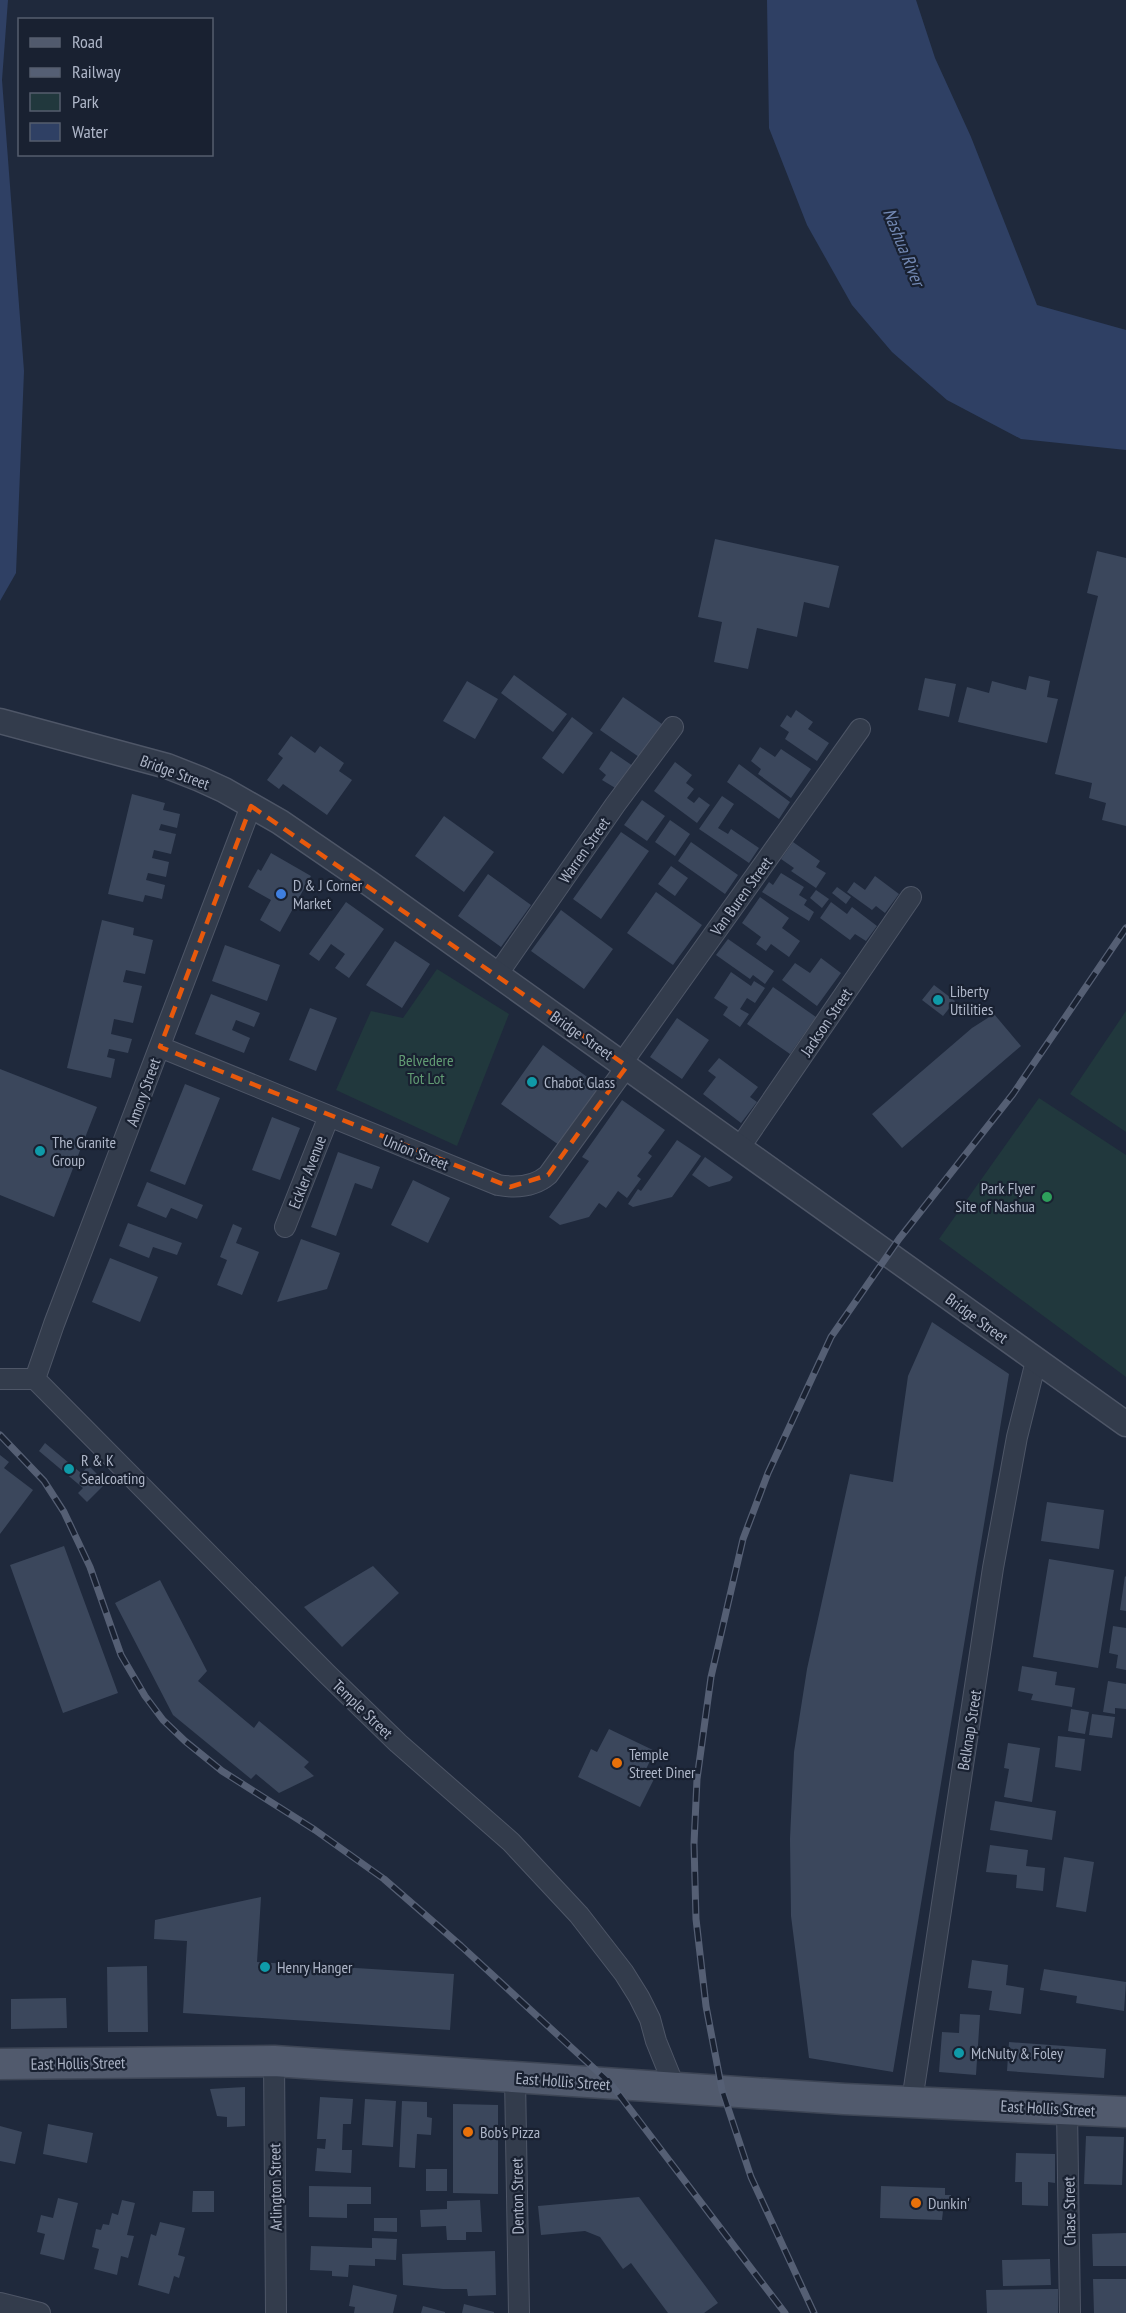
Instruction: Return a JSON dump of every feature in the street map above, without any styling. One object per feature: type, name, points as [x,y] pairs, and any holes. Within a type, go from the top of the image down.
[{"type":"main road","name":"East Hollis Street","points":[[0,2064],[273,2061],[675,2088],[1126,2112]]},
{"type":"street","name":"Bridge Street","points":[[0,721],[167,766],[208,783],[251,806],[360,877],[1126,1424]]},
{"type":"street","name":"Warren Street","points":[[497,975],[615,805],[673,728]]},
{"type":"street","name":"Van Buren Street","points":[[624,1064],[860,729]]},
{"type":"street","name":"Amory Street","points":[[35,1379],[251,806]]},
{"type":"street","name":"Jackson Street","points":[[740,1148],[911,897]]},
{"type":"street","name":"Union Street","points":[[160,1047],[498,1185],[510,1187],[540,1181],[548,1175],[624,1064]]},
{"type":"street","name":"Eckler Avenue","points":[[285,1227],[329,1116]]},
{"type":"street","name":"Belknap Street","points":[[912,2101],[993,1568],[1017,1437],[1036,1361]]},
{"type":"street","points":[[0,1379],[35,1379]]},
{"type":"street","name":"Temple Street","points":[[35,1379],[327,1674],[398,1743],[511,1842],[579,1915],[639,1996],[650,2019],[656,2041],[675,2088]]},
{"type":"street","name":"Arlington Street","points":[[273,2061],[276,2313]]},
{"type":"street","name":"Denton Street","points":[[515,2078],[519,2313]]},
{"type":"street","name":"Chase Street","points":[[1067,2109],[1070,2313]]},
{"type":"street","points":[[0,2303],[39,2313]]},
{"type":"highlighted area","points":[[251,806],[627,1066],[548,1175],[510,1187],[160,1047]]},
{"type":"green space","name":"Belvedere Tot Lot","points":[[437,969],[509,1014],[457,1146],[336,1090],[371,1011],[403,1018]]},
{"type":"green space","points":[[1126,1011],[1126,1132],[1070,1094]]},
{"type":"green space","name":"Park Flyer Site of Nashua","points":[[1039,1098],[1126,1155],[1126,1377],[939,1239]]},
{"type":"water","points":[[0,0],[8,0],[2,80],[24,371],[16,573],[0,601]]},
{"type":"water","name":"Nashua River","points":[[767,0],[916,0],[935,58],[971,137],[1037,305],[1126,330],[1126,450],[1021,439],[947,400],[892,352],[852,305],[807,225],[769,128]]},
{"type":"building","points":[[715,539],[839,566],[829,608],[804,602],[797,637],[757,628],[748,669],[714,662],[722,622],[698,617]]},
{"type":"building","points":[[1097,551],[1126,558],[1126,826],[1102,820],[1106,803],[1089,798],[1092,783],[1055,774],[1098,596],[1087,593]]},
{"type":"building","points":[[514,675],[567,714],[553,732],[501,693]]},
{"type":"building","points":[[1029,676],[1050,681],[1047,697],[1058,699],[1047,743],[958,722],[967,687],[989,693],[992,681],[1026,690]]},
{"type":"building","points":[[925,678],[956,684],[949,717],[918,710]]},
{"type":"building","points":[[467,681],[498,699],[475,739],[443,721]]},
{"type":"building","points":[[623,697],[662,724],[639,757],[600,730]]},
{"type":"building","points":[[796,710],[813,722],[808,729],[829,743],[817,761],[785,739],[789,732],[780,726],[787,715],[791,718]]},
{"type":"building","points":[[572,717],[593,733],[563,774],[542,758]]},
{"type":"building","points":[[291,736],[315,753],[320,746],[344,763],[339,771],[352,780],[327,815],[283,784],[279,789],[267,780],[283,758],[278,754]]},
{"type":"building","points":[[760,747],[775,757],[781,749],[811,769],[791,798],[758,774],[761,769],[751,761]]},
{"type":"building","points":[[611,751],[633,766],[617,789],[602,780],[606,775],[599,769]]},
{"type":"building","points":[[675,762],[692,775],[686,783],[694,789],[687,798],[694,803],[699,797],[710,805],[697,823],[654,791]]},
{"type":"building","points":[[739,764],[790,802],[779,819],[727,782]]},
{"type":"building","points":[[132,794],[165,803],[163,810],[180,814],[177,828],[161,824],[159,830],[176,834],[171,854],[154,850],[152,858],[169,862],[166,877],[148,873],[146,880],[165,885],[162,899],[145,895],[143,902],[108,894]]},
{"type":"building","points":[[722,796],[734,804],[718,828],[728,834],[731,829],[759,848],[749,863],[699,829]]},
{"type":"building","points":[[642,800],[665,816],[647,841],[624,825]]},
{"type":"building","points":[[444,816],[494,852],[464,892],[415,856]]},
{"type":"building","points":[[670,820],[690,834],[675,856],[655,842]]},
{"type":"building","points":[[621,832],[649,851],[601,919],[573,899]]},
{"type":"building","points":[[691,842],[738,875],[725,894],[678,861]]},
{"type":"building","points":[[793,842],[820,861],[816,867],[826,873],[816,888],[791,871],[794,868],[781,859]]},
{"type":"building","name":"D & J Corner Market","points":[[271,853],[311,876],[280,932],[260,920],[271,900],[248,887],[258,869],[261,871]]},
{"type":"building","points":[[671,866],[688,878],[675,896],[658,884]]},
{"type":"building","points":[[781,873],[804,887],[799,895],[807,900],[804,905],[814,912],[809,921],[762,892],[769,882],[773,885]]},
{"type":"building","points":[[488,874],[531,905],[501,947],[458,916]]},
{"type":"building","points":[[875,876],[899,894],[885,913],[876,906],[872,910],[847,892],[854,882],[865,890]]},
{"type":"building","points":[[837,887],[851,897],[846,904],[832,893]]},
{"type":"building","points":[[816,890],[829,899],[822,908],[810,898]]},
{"type":"building","points":[[656,892],[702,925],[673,965],[627,933]]},
{"type":"building","points":[[760,897],[789,918],[782,928],[800,941],[789,957],[771,944],[766,951],[756,944],[761,937],[742,923]]},
{"type":"building","points":[[346,902],[384,929],[349,978],[335,968],[345,954],[331,944],[319,961],[309,954]]},
{"type":"building","points":[[831,902],[847,914],[852,907],[877,926],[866,941],[855,934],[850,940],[820,918]]},
{"type":"building","points":[[561,910],[613,949],[584,989],[531,951]]},
{"type":"building","points":[[102,920],[134,928],[133,935],[153,940],[145,974],[126,970],[123,982],[142,986],[133,1023],[114,1019],[111,1034],[132,1039],[128,1053],[109,1049],[107,1057],[115,1059],[111,1078],[67,1068]]},
{"type":"building","points":[[728,939],[774,971],[765,984],[753,975],[750,979],[716,955]]},
{"type":"building","points":[[395,941],[430,964],[402,1008],[366,985]]},
{"type":"building","points":[[225,945],[280,965],[267,1001],[212,981]]},
{"type":"building","points":[[821,958],[841,973],[817,1006],[782,980],[795,963],[810,973]]},
{"type":"building","points":[[731,972],[751,986],[754,981],[765,988],[755,1003],[747,998],[740,1009],[749,1014],[740,1027],[723,1015],[728,1007],[714,998]]},
{"type":"building","name":"Liberty Utilities","points":[[934,985],[955,1001],[943,1016],[922,1000]]},
{"type":"building","points":[[773,987],[816,1017],[790,1054],[747,1024]]},
{"type":"building","points":[[211,994],[260,1013],[254,1027],[236,1020],[232,1030],[250,1038],[244,1053],[195,1034]]},
{"type":"building","points":[[310,1008],[337,1018],[316,1071],[289,1060]]},
{"type":"building","points":[[994,1014],[1021,1046],[902,1148],[872,1114],[972,1028]]},
{"type":"building","points":[[677,1018],[709,1040],[682,1079],[650,1057]]},
{"type":"building","points":[[543,1045],[601,1087],[559,1145],[501,1104]]},
{"type":"building","points":[[719,1058],[758,1087],[750,1097],[757,1102],[741,1123],[703,1094],[716,1077],[708,1071]]},
{"type":"building","name":"The Granite Group","points":[[0,1069],[97,1107],[54,1217],[0,1195]]},
{"type":"building","points":[[185,1084],[220,1098],[185,1185],[150,1171]]},
{"type":"building","points":[[622,1100],[665,1130],[648,1153],[652,1156],[637,1176],[641,1179],[627,1198],[618,1191],[606,1208],[599,1203],[589,1217],[560,1225],[549,1217],[589,1161],[582,1157]]},
{"type":"building","points":[[272,1117],[300,1128],[280,1180],[252,1170]]},
{"type":"building","points":[[677,1140],[701,1156],[672,1197],[633,1207],[628,1204],[638,1189],[641,1191]]},
{"type":"building","points":[[338,1152],[380,1167],[372,1189],[355,1183],[336,1236],[311,1227]]},
{"type":"building","points":[[705,1157],[733,1177],[730,1181],[709,1187],[692,1175]]},
{"type":"building","points":[[413,1180],[450,1198],[428,1243],[391,1225]]},
{"type":"building","points":[[147,1182],[203,1205],[197,1219],[171,1208],[166,1218],[137,1206]]},
{"type":"building","points":[[128,1223],[182,1243],[177,1255],[153,1247],[149,1258],[119,1246]]},
{"type":"building","points":[[233,1224],[242,1228],[236,1243],[259,1252],[242,1295],[217,1285],[227,1260],[220,1257]]},
{"type":"building","points":[[301,1239],[340,1253],[327,1289],[277,1302]]},
{"type":"building","points":[[110,1258],[158,1277],[140,1322],[92,1302]]},
{"type":"building","points":[[932,1322],[1009,1374],[893,2072],[809,2058],[791,1916],[790,1839],[794,1752],[807,1669],[850,1474],[893,1482],[908,1376]]},
{"type":"building","name":"R & K Sealcoating","points":[[45,1443],[81,1473],[89,1466],[106,1483],[87,1502],[78,1493],[83,1488],[39,1451]]},
{"type":"building","points":[[0,1455],[9,1462],[4,1468],[33,1490],[0,1534]]},
{"type":"building","points":[[1047,1502],[1104,1510],[1099,1549],[1041,1541]]},
{"type":"building","points":[[64,1546],[118,1693],[63,1713],[10,1565]]},
{"type":"building","points":[[1049,1559],[1114,1570],[1098,1668],[1033,1657]]},
{"type":"building","points":[[373,1566],[399,1593],[342,1647],[304,1607]]},
{"type":"building","points":[[1126,1577],[1126,1611],[1120,1610]]},
{"type":"building","points":[[160,1580],[207,1671],[198,1681],[254,1728],[259,1721],[309,1762],[304,1767],[314,1776],[279,1793],[256,1774],[251,1779],[173,1715],[115,1603]]},
{"type":"building","points":[[1113,1626],[1126,1628],[1126,1670],[1116,1668],[1118,1655],[1109,1653]]},
{"type":"building","points":[[1022,1666],[1057,1672],[1055,1685],[1075,1688],[1072,1707],[1031,1700],[1033,1694],[1018,1691]]},
{"type":"building","points":[[1108,1681],[1126,1684],[1126,1709],[1115,1708],[1115,1714],[1103,1712]]},
{"type":"building","points":[[1071,1709],[1089,1712],[1085,1734],[1068,1731]]},
{"type":"building","points":[[1092,1714],[1115,1717],[1112,1738],[1089,1735]]},
{"type":"building","name":"Temple Street Diner","points":[[609,1729],[655,1751],[643,1775],[654,1779],[640,1807],[578,1777],[591,1749],[597,1752]]},
{"type":"building","points":[[1058,1736],[1085,1739],[1081,1771],[1055,1767]]},
{"type":"building","points":[[1008,1743],[1040,1748],[1032,1802],[1004,1797],[1009,1769],[1004,1768]]},
{"type":"building","points":[[995,1801],[1056,1811],[1052,1840],[990,1830]]},
{"type":"building","points":[[990,1845],[1028,1850],[1026,1866],[1045,1868],[1043,1891],[1016,1888],[1017,1875],[986,1872]]},
{"type":"building","points":[[1064,1857],[1094,1862],[1086,1912],[1056,1907]]},
{"type":"building","name":"Henry Hanger","points":[[261,1897],[257,1962],[454,1974],[450,2030],[183,2013],[187,1941],[154,1939],[155,1920]]},
{"type":"building","points":[[972,1960],[1008,1965],[1006,1985],[1024,1988],[1021,2014],[989,2010],[992,1991],[968,1988]]},
{"type":"building","points":[[147,1966],[148,2032],[108,2032],[107,1967]]},
{"type":"building","points":[[1044,1969],[1126,1982],[1124,2011],[1076,2003],[1077,1996],[1040,1990]]},
{"type":"building","points":[[66,1998],[67,2028],[11,2029],[11,1999]]},
{"type":"building","name":"McNulty & Foley","points":[[960,2014],[980,2015],[976,2075],[939,2072],[942,2032],[959,2033]]},
{"type":"building","points":[[1009,2042],[1106,2049],[1104,2078],[1007,2071]]},
{"type":"building","points":[[245,2087],[245,2126],[227,2127],[227,2117],[217,2116],[210,2089]]},
{"type":"building","points":[[320,2097],[353,2099],[351,2124],[343,2124],[342,2150],[352,2150],[351,2173],[315,2171],[317,2148],[325,2149],[326,2139],[317,2139]]},
{"type":"building","points":[[365,2099],[396,2101],[393,2147],[362,2145]]},
{"type":"building","points":[[402,2101],[427,2102],[427,2117],[432,2118],[431,2135],[417,2134],[415,2168],[399,2167]]},
{"type":"building","points":[[453,2104],[498,2105],[498,2194],[453,2193]]},
{"type":"building","points":[[48,2124],[93,2133],[87,2163],[43,2154]]},
{"type":"building","points":[[0,2126],[22,2132],[15,2164],[0,2161]]},
{"type":"building","points":[[1086,2136],[1124,2137],[1122,2185],[1084,2184]]},
{"type":"building","points":[[1016,2153],[1055,2154],[1055,2183],[1048,2182],[1048,2206],[1022,2205],[1022,2182],[1015,2182]]},
{"type":"building","points":[[426,2169],[447,2169],[447,2191],[426,2191]]},
{"type":"building","points":[[309,2186],[371,2187],[371,2204],[347,2204],[347,2218],[309,2217]]},
{"type":"building","name":"Dunkin'","points":[[881,2186],[945,2188],[945,2195],[951,2195],[951,2211],[943,2211],[942,2220],[880,2218]]},
{"type":"building","points":[[193,2191],[214,2191],[214,2212],[192,2212]]},
{"type":"building","points":[[639,2197],[718,2303],[704,2313],[668,2313],[631,2263],[623,2269],[600,2237],[585,2231],[541,2235],[538,2206]]},
{"type":"building","points":[[58,2198],[78,2203],[64,2260],[40,2254],[45,2234],[37,2232],[41,2215],[53,2218]]},
{"type":"building","points":[[122,2200],[135,2203],[127,2235],[134,2236],[128,2258],[121,2256],[117,2275],[94,2269],[99,2249],[92,2247],[96,2229],[101,2230],[103,2224],[109,2225],[112,2213],[118,2215]]},
{"type":"building","points":[[480,2200],[482,2232],[466,2232],[466,2240],[447,2240],[446,2226],[421,2227],[420,2210],[447,2209],[447,2201]]},
{"type":"building","points":[[374,2218],[397,2218],[397,2232],[374,2231]]},
{"type":"building","points":[[160,2222],[185,2228],[178,2255],[185,2257],[179,2278],[174,2276],[169,2294],[138,2285],[151,2234],[156,2236]]},
{"type":"building","points":[[1126,2233],[1126,2266],[1093,2266],[1092,2234]]},
{"type":"building","points":[[372,2238],[397,2239],[396,2260],[375,2259],[375,2266],[349,2265],[348,2277],[332,2276],[332,2271],[310,2270],[311,2246],[372,2248]]},
{"type":"building","points":[[495,2251],[496,2295],[468,2296],[467,2289],[403,2285],[402,2254]]},
{"type":"building","points":[[1050,2259],[1051,2285],[1003,2286],[1002,2260]]},
{"type":"building","points":[[1093,2279],[1126,2279],[1126,2313],[1094,2313]]},
{"type":"building","points":[[353,2285],[397,2295],[393,2313],[354,2313],[355,2307],[349,2306]]},
{"type":"building","points":[[1058,2289],[1058,2313],[987,2313],[986,2290]]},
{"type":"building","points":[[464,2304],[494,2312],[494,2313],[462,2313]]},
{"type":"building","points":[[423,2306],[445,2312],[445,2313],[421,2313]]},
{"type":"railway","points":[[814,2313],[751,2177],[722,2090],[706,2006],[696,1919],[694,1844],[697,1779],[711,1677],[743,1539],[768,1473],[831,1337],[899,1239],[1013,1094],[1126,928]]},
{"type":"railway","points":[[0,1435],[44,1481],[64,1512],[90,1567],[121,1655],[145,1696],[163,1720],[222,1771],[315,1830],[384,1879],[461,1946],[611,2084],[785,2313]]},
{"type":"place","name":"D & J Corner Market","points":[[281,894]]},
{"type":"place","name":"Liberty Utilities","points":[[938,1000]]},
{"type":"place","name":"Chabot Glass","points":[[532,1082]]},
{"type":"place","name":"The Granite Group","points":[[40,1151]]},
{"type":"place","name":"Park Flyer Site of Nashua","points":[[1047,1197]]},
{"type":"place","name":"R & K Sealcoating","points":[[69,1469]]},
{"type":"place","name":"Temple Street Diner","points":[[617,1763]]},
{"type":"place","name":"Henry Hanger","points":[[265,1967]]},
{"type":"place","name":"McNulty & Foley","points":[[959,2053]]},
{"type":"place","name":"Bob's Pizza","points":[[468,2132]]},
{"type":"place","name":"Dunkin'","points":[[916,2203]]}]
